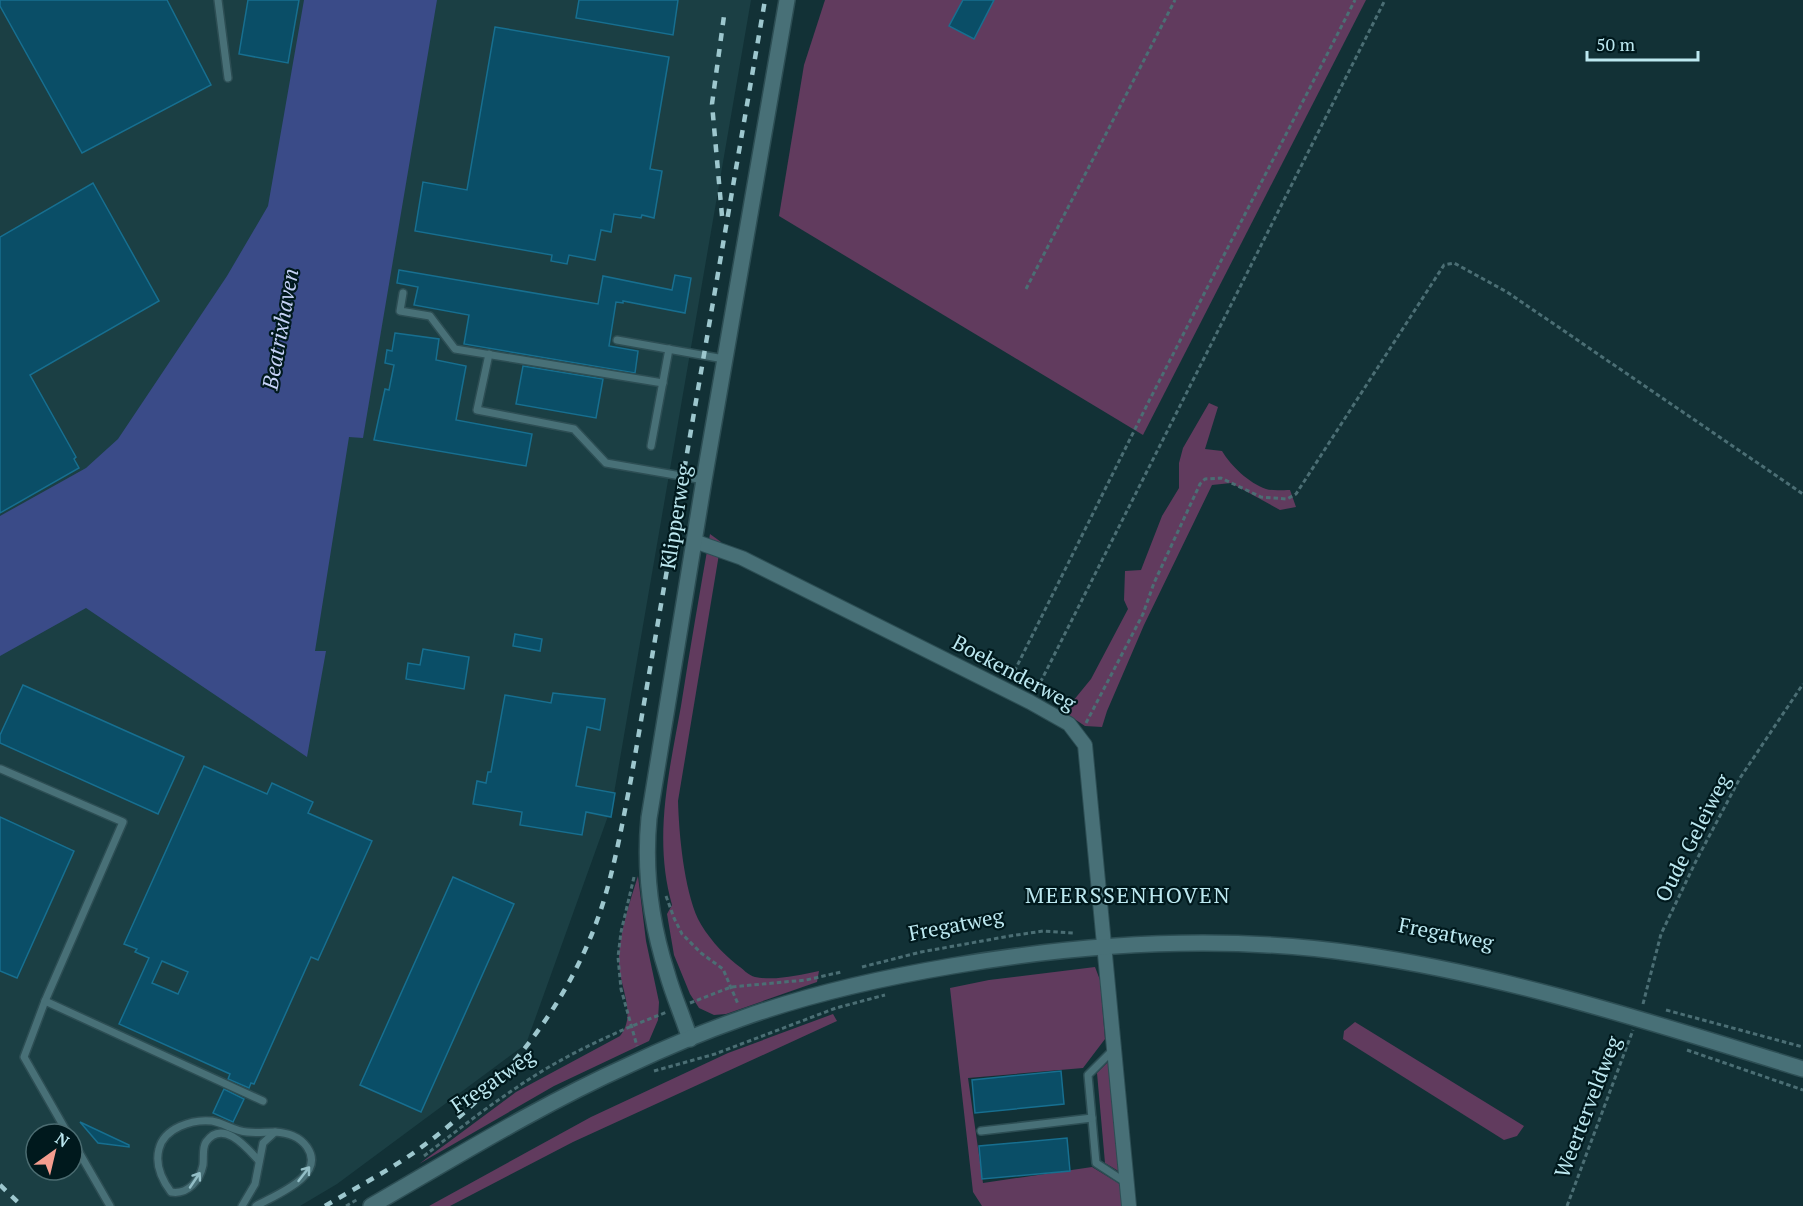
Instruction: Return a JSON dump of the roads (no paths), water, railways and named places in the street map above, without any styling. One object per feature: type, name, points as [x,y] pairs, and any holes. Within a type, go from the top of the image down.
[{"type":"street","name":"Klipperweg","points":[[690,1038],[666,973],[652,909],[646,858],[654,778],[787,0]]},
{"type":"street","name":"Boekenderweg","points":[[694,541],[742,558],[1030,702],[1070,724],[1085,744],[1129,1206]]},
{"type":"street","name":"Fregatweg","points":[[368,1200],[532,1113],[644,1066],[690,1038],[744,1018],[856,984],[1025,953],[1104,946],[1230,944],[1355,953],[1486,978],[1638,1018],[1803,1069]]},
{"type":"lane","points":[[218,0],[228,78]]},
{"type":"lane","points":[[403,293],[400,311],[430,316],[455,349],[663,383]]},
{"type":"lane","points":[[617,340],[724,359]]},
{"type":"lane","points":[[651,446],[669,349]]},
{"type":"lane","points":[[489,354],[477,410],[574,429],[606,463],[704,480]]},
{"type":"lane","points":[[1,769],[123,822],[45,1001],[24,1057],[61,1122]]},
{"type":"lane","points":[[45,1001],[263,1101]]},
{"type":"lane","points":[[1114,1049],[1088,1075],[1096,1163],[1127,1183]]},
{"type":"lane","points":[[981,1131],[1092,1118]]},
{"type":"lane","points":[[256,1206],[300,1181],[307,1174],[311,1165],[310,1153],[303,1143],[291,1134],[235,1130],[213,1121],[194,1123],[168,1133],[160,1144],[157,1158],[158,1166],[168,1188],[171,1192],[176,1193],[191,1188],[199,1177],[203,1165],[206,1142],[221,1133],[236,1138],[259,1161]]},
{"type":"lane","points":[[242,1206],[255,1184],[263,1143],[275,1132]]},
{"type":"lane","points":[[84,1161],[110,1206]]},
{"type":"water","name":"Beatrixhaven","points":[[304,0],[437,0],[363,438],[349,437],[315,651],[326,651],[307,757],[86,608],[0,656],[0,516],[86,468],[118,439],[227,276],[268,206]]},
{"type":"railway","points":[[325,1206],[412,1154],[475,1103],[503,1074],[529,1043],[573,975],[604,900],[631,779],[765,0]]},
{"type":"railway","points":[[722,216],[712,104],[724,16]]},
{"type":"railway","points":[[0,1185],[22,1206]]},
{"type":"district","name":"MEERSSENHOVEN","points":[[1128,895]]}]
